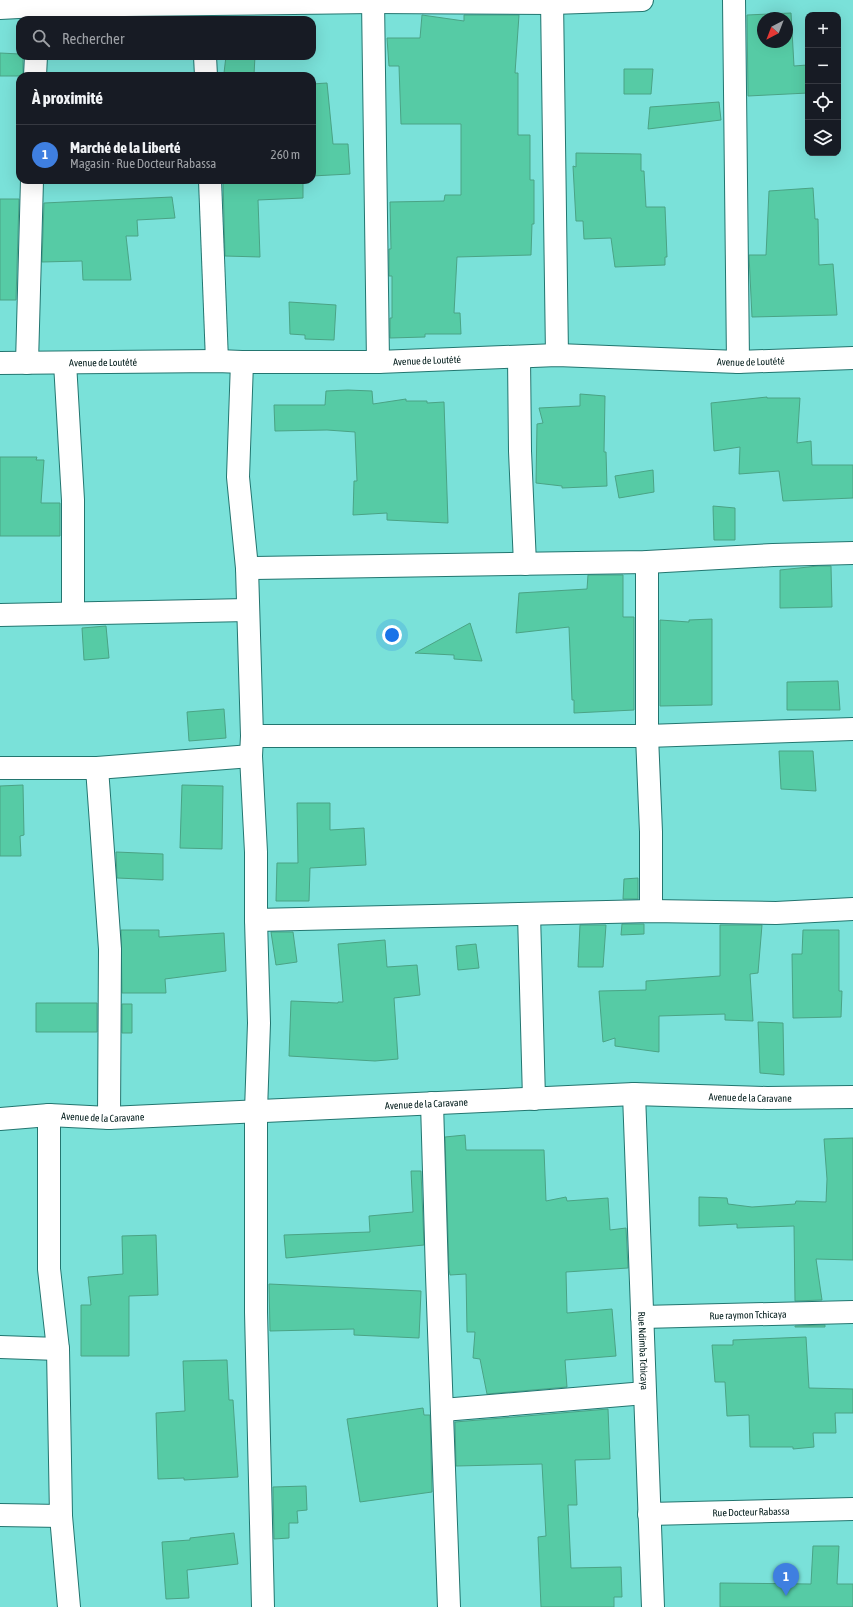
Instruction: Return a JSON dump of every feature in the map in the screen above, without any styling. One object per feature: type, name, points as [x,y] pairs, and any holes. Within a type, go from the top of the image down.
[{"type":"street","points":[[0,8],[203,8],[373,1],[642,0]]},
{"type":"street","points":[[734,0],[738,362]]},
{"type":"street","points":[[373,1],[378,362]]},
{"type":"street","points":[[552,1],[557,355]]},
{"type":"street","points":[[35,72],[36,60]]},
{"type":"street","points":[[205,60],[206,72]]},
{"type":"street","points":[[27,363],[32,184]]},
{"type":"street","points":[[210,184],[217,361]]},
{"type":"street","name":"Avenue de Loutété","points":[[0,364],[217,361],[378,362],[557,355],[738,362],[853,358]]},
{"type":"street","points":[[519,357],[520,451],[525,564]]},
{"type":"street","points":[[242,362],[238,477],[247,568],[256,852],[259,1023],[256,1111],[256,1312],[263,1607]]},
{"type":"street","points":[[65,363],[73,500],[73,613]]},
{"type":"street","points":[[247,568],[647,562],[772,555],[853,553]]},
{"type":"street","points":[[647,562],[647,736],[651,832],[651,911]]},
{"type":"street","points":[[0,615],[248,610]]},
{"type":"street","points":[[0,768],[96,768],[252,746],[853,729]]},
{"type":"street","points":[[96,768],[110,949],[109,1118]]},
{"type":"street","points":[[256,920],[651,911],[776,913],[853,909]]},
{"type":"street","points":[[529,914],[534,1099]]},
{"type":"street","name":"Avenue de la Caravane","points":[[0,1118],[49,1115],[109,1118],[634,1094],[767,1098],[853,1097]]},
{"type":"street","name":"Rue Ndimba Tchicaya","points":[[634,1094],[653,1607]]},
{"type":"street","points":[[432,1103],[449,1607]]},
{"type":"street","points":[[49,1115],[49,1269],[58,1349],[61,1516],[69,1607]]},
{"type":"street","name":"Rue raymon Tchicaya","points":[[642,1317],[853,1312]]},
{"type":"street","points":[[0,1347],[58,1349]]},
{"type":"street","points":[[443,1410],[645,1393]]},
{"type":"street","name":"Rue Docteur Rabassa","points":[[649,1514],[853,1509]]},
{"type":"street","points":[[0,1515],[61,1516]]},
{"type":"building","points":[[422,15],[464,21],[464,15],[519,15],[515,73],[518,73],[518,135],[530,135],[530,180],[534,180],[534,224],[532,224],[531,255],[457,257],[454,313],[460,313],[461,334],[425,334],[425,337],[390,338],[390,318],[392,318],[392,276],[389,276],[389,249],[391,249],[390,202],[444,201],[445,195],[461,195],[461,124],[401,124],[399,66],[389,66],[387,38],[420,38]]},
{"type":"building","points":[[747,15],[757,15],[757,48],[793,48],[794,66],[805,65],[805,93],[748,96]]},
{"type":"building","points":[[0,53],[16,54],[16,60],[23,60],[23,72],[16,72],[16,76],[0,76]]},
{"type":"building","points":[[226,60],[255,60],[254,72],[224,72]]},
{"type":"building","points":[[624,69],[653,69],[651,94],[624,94]]},
{"type":"building","points":[[327,83],[333,144],[348,144],[350,174],[316,176],[316,84]]},
{"type":"building","points":[[719,102],[721,120],[648,129],[650,107]]},
{"type":"building","points":[[576,153],[641,154],[641,171],[644,171],[646,207],[665,207],[667,257],[665,257],[665,265],[615,267],[611,238],[584,239],[583,221],[576,221],[573,166],[576,167]]},
{"type":"building","points":[[223,184],[303,184],[303,198],[258,200],[260,257],[225,256]]},
{"type":"building","points":[[813,188],[815,219],[818,219],[819,265],[833,264],[837,315],[752,317],[749,255],[766,255],[769,191]]},
{"type":"building","points":[[172,197],[175,218],[137,220],[138,236],[126,236],[131,280],[83,280],[82,261],[42,262],[44,203]]},
{"type":"building","points":[[0,199],[19,199],[16,300],[0,300]]},
{"type":"building","points":[[289,302],[336,305],[334,340],[305,339],[305,335],[290,334]]},
{"type":"building","points":[[326,391],[372,391],[373,404],[406,399],[406,401],[427,401],[427,403],[444,402],[448,523],[387,520],[387,513],[353,515],[354,481],[357,481],[355,432],[327,430],[275,431],[274,405],[325,405]]},
{"type":"building","points":[[580,394],[605,396],[604,452],[606,452],[607,486],[562,488],[562,486],[536,483],[537,424],[543,423],[539,408],[580,406]]},
{"type":"building","points":[[767,397],[800,398],[797,443],[811,441],[812,465],[853,465],[853,498],[783,501],[779,471],[739,474],[740,447],[714,451],[711,403]]},
{"type":"building","points":[[0,457],[37,457],[36,460],[44,460],[41,503],[60,503],[60,536],[0,536]]},
{"type":"building","points":[[653,470],[654,492],[619,498],[615,476]]},
{"type":"building","points":[[713,506],[735,508],[735,540],[714,540]]},
{"type":"building","points":[[831,566],[832,607],[780,608],[780,570]]},
{"type":"building","points":[[588,575],[623,575],[623,617],[634,617],[634,710],[574,713],[574,700],[572,700],[569,627],[516,633],[519,593],[587,589]]},
{"type":"building","points":[[712,619],[712,705],[660,706],[660,620],[689,622],[689,620]]},
{"type":"building","points":[[470,623],[482,661],[454,659],[454,655],[415,653]]},
{"type":"building","points":[[106,626],[109,658],[84,660],[82,628]]},
{"type":"building","points":[[838,681],[840,710],[787,710],[787,682]]},
{"type":"building","points":[[224,709],[226,738],[189,741],[187,712]]},
{"type":"building","points":[[779,751],[813,751],[816,791],[781,789]]},
{"type":"building","points":[[23,785],[24,835],[20,836],[21,856],[0,856],[0,786]]},
{"type":"building","points":[[182,785],[223,786],[222,849],[180,848]]},
{"type":"building","points":[[297,803],[330,803],[330,830],[364,828],[366,865],[310,868],[309,901],[276,901],[277,863],[298,863]]},
{"type":"building","points":[[116,852],[163,854],[163,880],[117,878]]},
{"type":"building","points":[[638,878],[638,899],[623,899],[624,879]]},
{"type":"building","points":[[622,924],[644,924],[644,934],[621,935]]},
{"type":"building","points":[[580,925],[606,925],[603,967],[578,967]]},
{"type":"building","points":[[720,925],[762,925],[758,973],[750,974],[753,1021],[725,1020],[725,1014],[659,1016],[659,1052],[615,1046],[615,1038],[603,1042],[599,991],[646,990],[646,981],[720,976]]},
{"type":"building","points":[[121,930],[159,930],[159,937],[224,933],[226,971],[165,979],[166,993],[122,993]]},
{"type":"building","points":[[803,930],[839,930],[839,991],[842,991],[841,1017],[793,1018],[792,954],[802,954]]},
{"type":"building","points":[[271,932],[293,932],[297,962],[276,965]]},
{"type":"building","points":[[385,940],[387,967],[417,965],[420,995],[394,998],[398,1059],[375,1061],[289,1056],[291,1001],[343,1002],[338,944]]},
{"type":"building","points":[[476,944],[479,968],[458,970],[456,946]]},
{"type":"building","points":[[36,1003],[97,1003],[97,1032],[36,1032]]},
{"type":"building","points":[[122,1004],[132,1004],[132,1033],[122,1033]]},
{"type":"building","points":[[758,1022],[783,1023],[784,1075],[760,1073]]},
{"type":"building","points":[[465,1135],[466,1150],[544,1150],[546,1201],[566,1197],[567,1201],[608,1198],[610,1230],[626,1228],[628,1268],[566,1272],[567,1313],[612,1309],[616,1356],[565,1360],[567,1387],[487,1394],[480,1359],[473,1358],[475,1332],[467,1332],[466,1274],[450,1275],[449,1269],[445,1137]]},
{"type":"building","points":[[853,1138],[853,1260],[816,1259],[822,1300],[795,1301],[794,1226],[737,1228],[737,1224],[699,1226],[699,1197],[727,1198],[728,1204],[752,1207],[795,1204],[796,1201],[826,1202],[827,1179],[824,1139]]},
{"type":"building","points":[[411,1171],[421,1171],[424,1245],[286,1258],[284,1235],[370,1232],[369,1216],[413,1212]]},
{"type":"building","points":[[156,1235],[158,1295],[129,1296],[129,1356],[81,1356],[81,1305],[91,1305],[88,1277],[123,1274],[122,1236]]},
{"type":"building","points":[[269,1284],[421,1291],[419,1338],[354,1335],[354,1329],[270,1331]]},
{"type":"building","points":[[825,1325],[825,1327],[795,1327],[795,1326]]},
{"type":"building","points":[[806,1337],[809,1388],[853,1389],[853,1413],[835,1413],[836,1433],[813,1433],[814,1447],[793,1449],[793,1447],[750,1447],[749,1415],[727,1416],[725,1382],[715,1382],[712,1345],[733,1345],[733,1340]]},
{"type":"building","points":[[227,1360],[229,1400],[233,1400],[238,1477],[184,1480],[184,1478],[158,1479],[156,1413],[185,1411],[183,1361]]},
{"type":"building","points":[[423,1408],[424,1415],[430,1415],[432,1492],[360,1502],[347,1419]]},
{"type":"building","points":[[608,1409],[610,1459],[575,1460],[577,1505],[568,1505],[571,1568],[621,1567],[622,1597],[614,1597],[614,1607],[541,1607],[538,1537],[546,1536],[542,1464],[456,1466],[455,1422]]},
{"type":"building","points":[[306,1486],[307,1510],[297,1511],[298,1523],[289,1523],[289,1538],[274,1539],[273,1487]]},
{"type":"building","points":[[234,1533],[238,1564],[187,1570],[189,1598],[166,1599],[162,1542],[190,1540],[190,1538]]},
{"type":"building","points":[[813,1546],[839,1546],[837,1584],[853,1584],[853,1607],[720,1607],[720,1583],[811,1584]]},
{"type":"place","name":"Marché de la Liberté","points":[[786,1596]]}]
